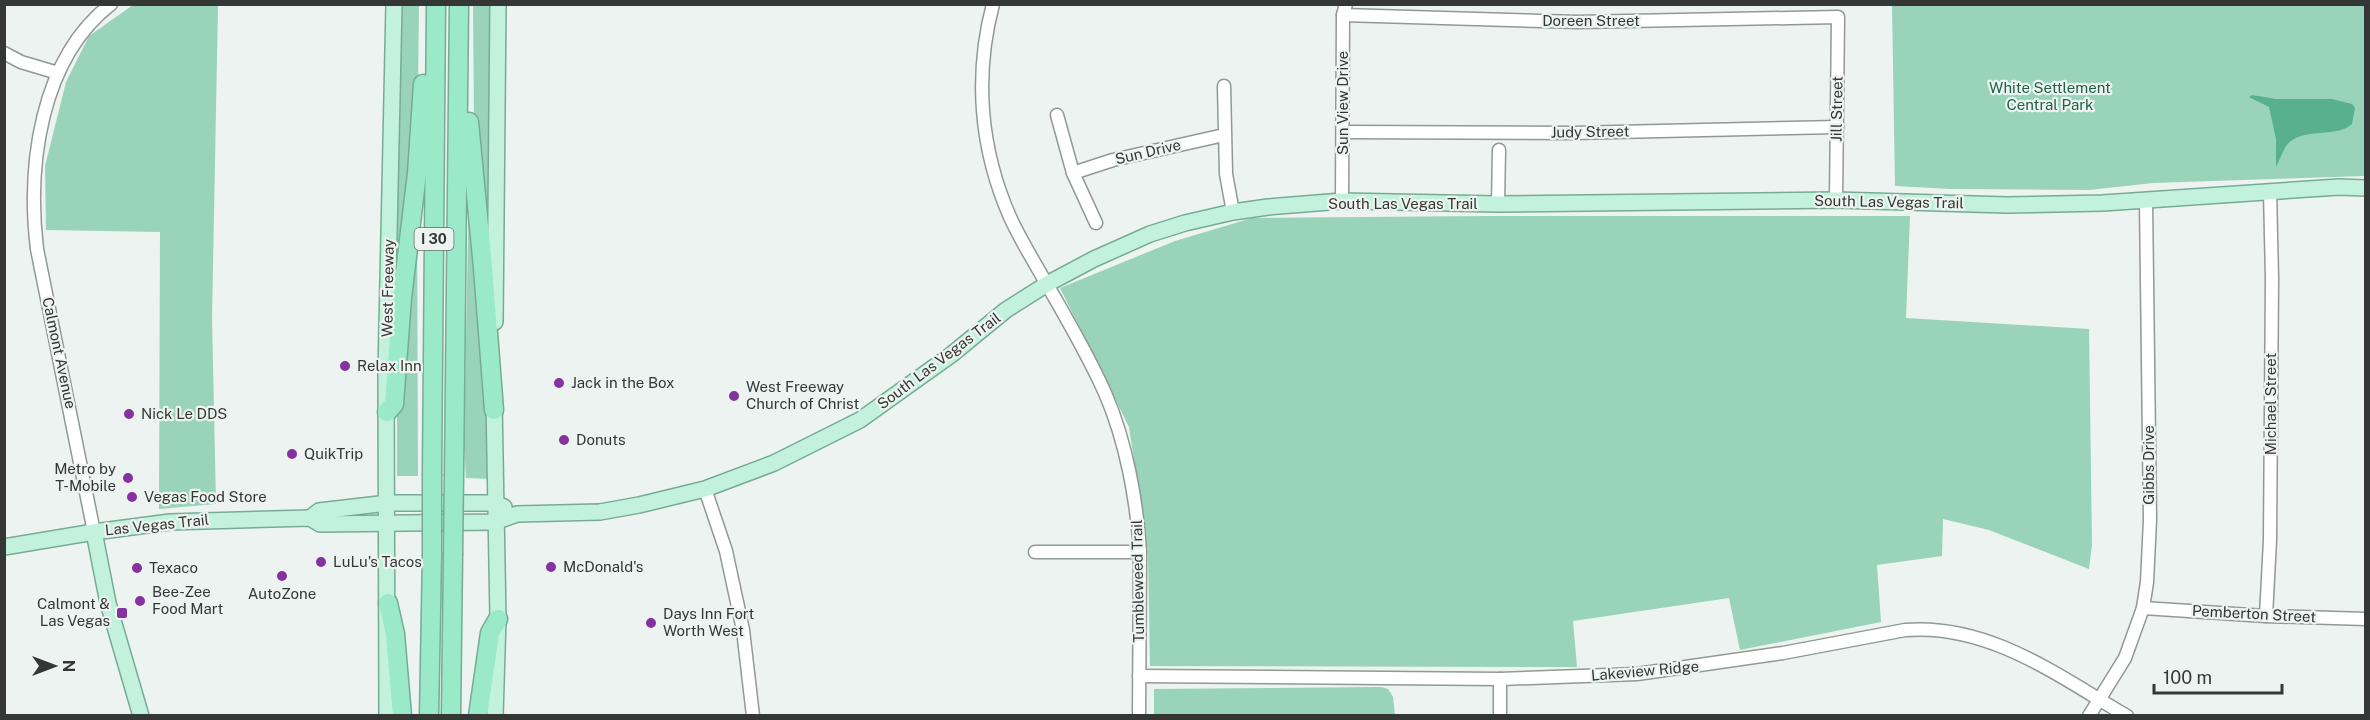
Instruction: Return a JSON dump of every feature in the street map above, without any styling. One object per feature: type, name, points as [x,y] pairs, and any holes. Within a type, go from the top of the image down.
[{"type":"highway","points":[[387,412],[394,404],[402,298],[417,173],[422,114],[424,4]]},
{"type":"highway","name":"I 30","points":[[429,716],[436,4]]},
{"type":"highway","name":"I 30","points":[[451,716],[459,4]]},
{"type":"highway","points":[[459,54],[466,75],[494,410]]},
{"type":"highway","points":[[388,603],[395,634],[402,716]]},
{"type":"highway","points":[[478,716],[490,633],[498,618]]},
{"type":"main road","name":"West Freeway","points":[[387,716],[387,412],[394,4]]},
{"type":"main road","points":[[495,716],[498,618],[494,410],[498,4]]},
{"type":"main road","name":"South Las Vegas Trail","points":[[495,522],[517,514],[600,512],[678,497],[774,463],[860,420],[951,355],[1006,310],[1047,284],[1094,259],[1150,234],[1233,212],[1342,201],[1498,204],[1836,200],[2007,205],[2146,201],[2270,191],[2339,187],[2366,188]]},
{"type":"main road","name":"Las Vegas Trail","points":[[310,518],[319,511],[388,503],[495,503]]},
{"type":"main road","name":"South Las Vegas Trail","points":[[495,503],[517,514]]},
{"type":"main road","name":"Las Vegas Trail","points":[[4,547],[94,532],[193,521],[310,518],[320,524],[495,522]]},
{"type":"main road","name":"Calmont Avenue","points":[[94,532],[108,603],[141,716]]},
{"type":"street","name":"Calmont Avenue","points":[[94,532],[35,232],[35,175],[48,104],[58,73],[77,39],[90,23],[111,4]]},
{"type":"street","name":"Tumbleweed Trail","points":[[993,4],[982,74],[984,133],[993,171],[1011,219],[1106,395],[1131,482],[1140,552],[1139,716]]},
{"type":"street","name":"Doreen Street","points":[[1345,10],[1578,22],[1838,17]]},
{"type":"street","name":"Sun View Drive","points":[[1342,201],[1345,10]]},
{"type":"street","name":"Jill Street","points":[[1836,200],[1838,17]]},
{"type":"street","points":[[4,53],[21,62],[58,73]]},
{"type":"street","points":[[1224,86],[1226,174],[1233,212]]},
{"type":"street","points":[[1056,115],[1073,173],[1096,223]]},
{"type":"street","name":"Judy Street","points":[[1343,132],[1573,133],[1837,127]]},
{"type":"street","name":"Sun Drive","points":[[1073,173],[1113,160],[1224,135]]},
{"type":"street","points":[[1498,204],[1499,150]]},
{"type":"street","name":"Michael Street","points":[[2266,616],[2270,540],[2272,279],[2270,191]]},
{"type":"street","name":"Gibbs Drive","points":[[2090,716],[2125,658],[2143,608],[2150,520],[2146,201]]},
{"type":"street","points":[[705,489],[726,551],[743,630],[753,716]]},
{"type":"street","points":[[1035,552],[1140,552]]},
{"type":"street","name":"Pemberton Street","points":[[2143,608],[2266,616],[2366,619]]},
{"type":"street","name":"Lakeview Ridge","points":[[1140,676],[1500,679],[1637,674],[1783,653],[1926,628],[1962,633],[1988,640],[2045,667],[2127,716]]},
{"type":"street","points":[[1500,679],[1500,716]]},
{"type":"green space","points":[[133,5],[218,5],[212,318],[216,504],[159,509],[160,232],[46,230],[45,166],[66,82],[89,36]]},
{"type":"green space","points":[[399,5],[419,5],[418,87],[396,298]]},
{"type":"green space","points":[[473,5],[493,5],[491,282],[474,123]]},
{"type":"green space","name":"White Settlement Central Park","points":[[1892,5],[2365,5],[2365,176],[2153,183],[2089,190],[1951,189],[1895,186]]},
{"type":"green space","points":[[469,186],[484,351],[490,479],[466,478],[464,445]]},
{"type":"green space","points":[[1910,216],[1906,318],[2089,329],[2092,545],[2089,569],[1989,530],[1943,519],[1942,556],[1877,565],[1881,622],[1740,650],[1729,598],[1573,621],[1577,667],[1150,666],[1148,552],[1129,427],[1060,288],[1175,241],[1252,218]]},
{"type":"green space","points":[[417,217],[418,476],[397,476],[397,396]]},
{"type":"green space","points":[[1381,687],[1388,689],[1393,697],[1395,715],[1154,715],[1154,689]]},
{"type":"shaded area","points":[[2252,95],[2276,99],[2332,99],[2352,104],[2355,108],[2352,124],[2337,131],[2309,134],[2292,140],[2286,146],[2276,167],[2276,139],[2269,107],[2249,97]]},
{"type":"place","name":"Relax Inn","points":[[345,366]]},
{"type":"place","name":"Jack in the Box","points":[[559,383]]},
{"type":"place","name":"West Freeway Church of Christ","points":[[734,396]]},
{"type":"place","name":"Nick Le DDS","points":[[129,414]]},
{"type":"place","name":"Donuts","points":[[564,440]]},
{"type":"place","name":"QuikTrip","points":[[292,454]]},
{"type":"place","name":"Metro by T-Mobile","points":[[128,478]]},
{"type":"place","name":"Vegas Food Store","points":[[132,497]]},
{"type":"place","name":"LuLu's Tacos","points":[[321,562]]},
{"type":"place","name":"McDonald's","points":[[551,567]]},
{"type":"place","name":"Texaco","points":[[137,568]]},
{"type":"place","name":"AutoZone","points":[[282,576]]},
{"type":"place","name":"Bee-Zee Food Mart","points":[[140,601]]},
{"type":"place","name":"Calmont & Las Vegas","points":[[122,613]]},
{"type":"place","name":"Days Inn Fort Worth West","points":[[651,623]]}]
